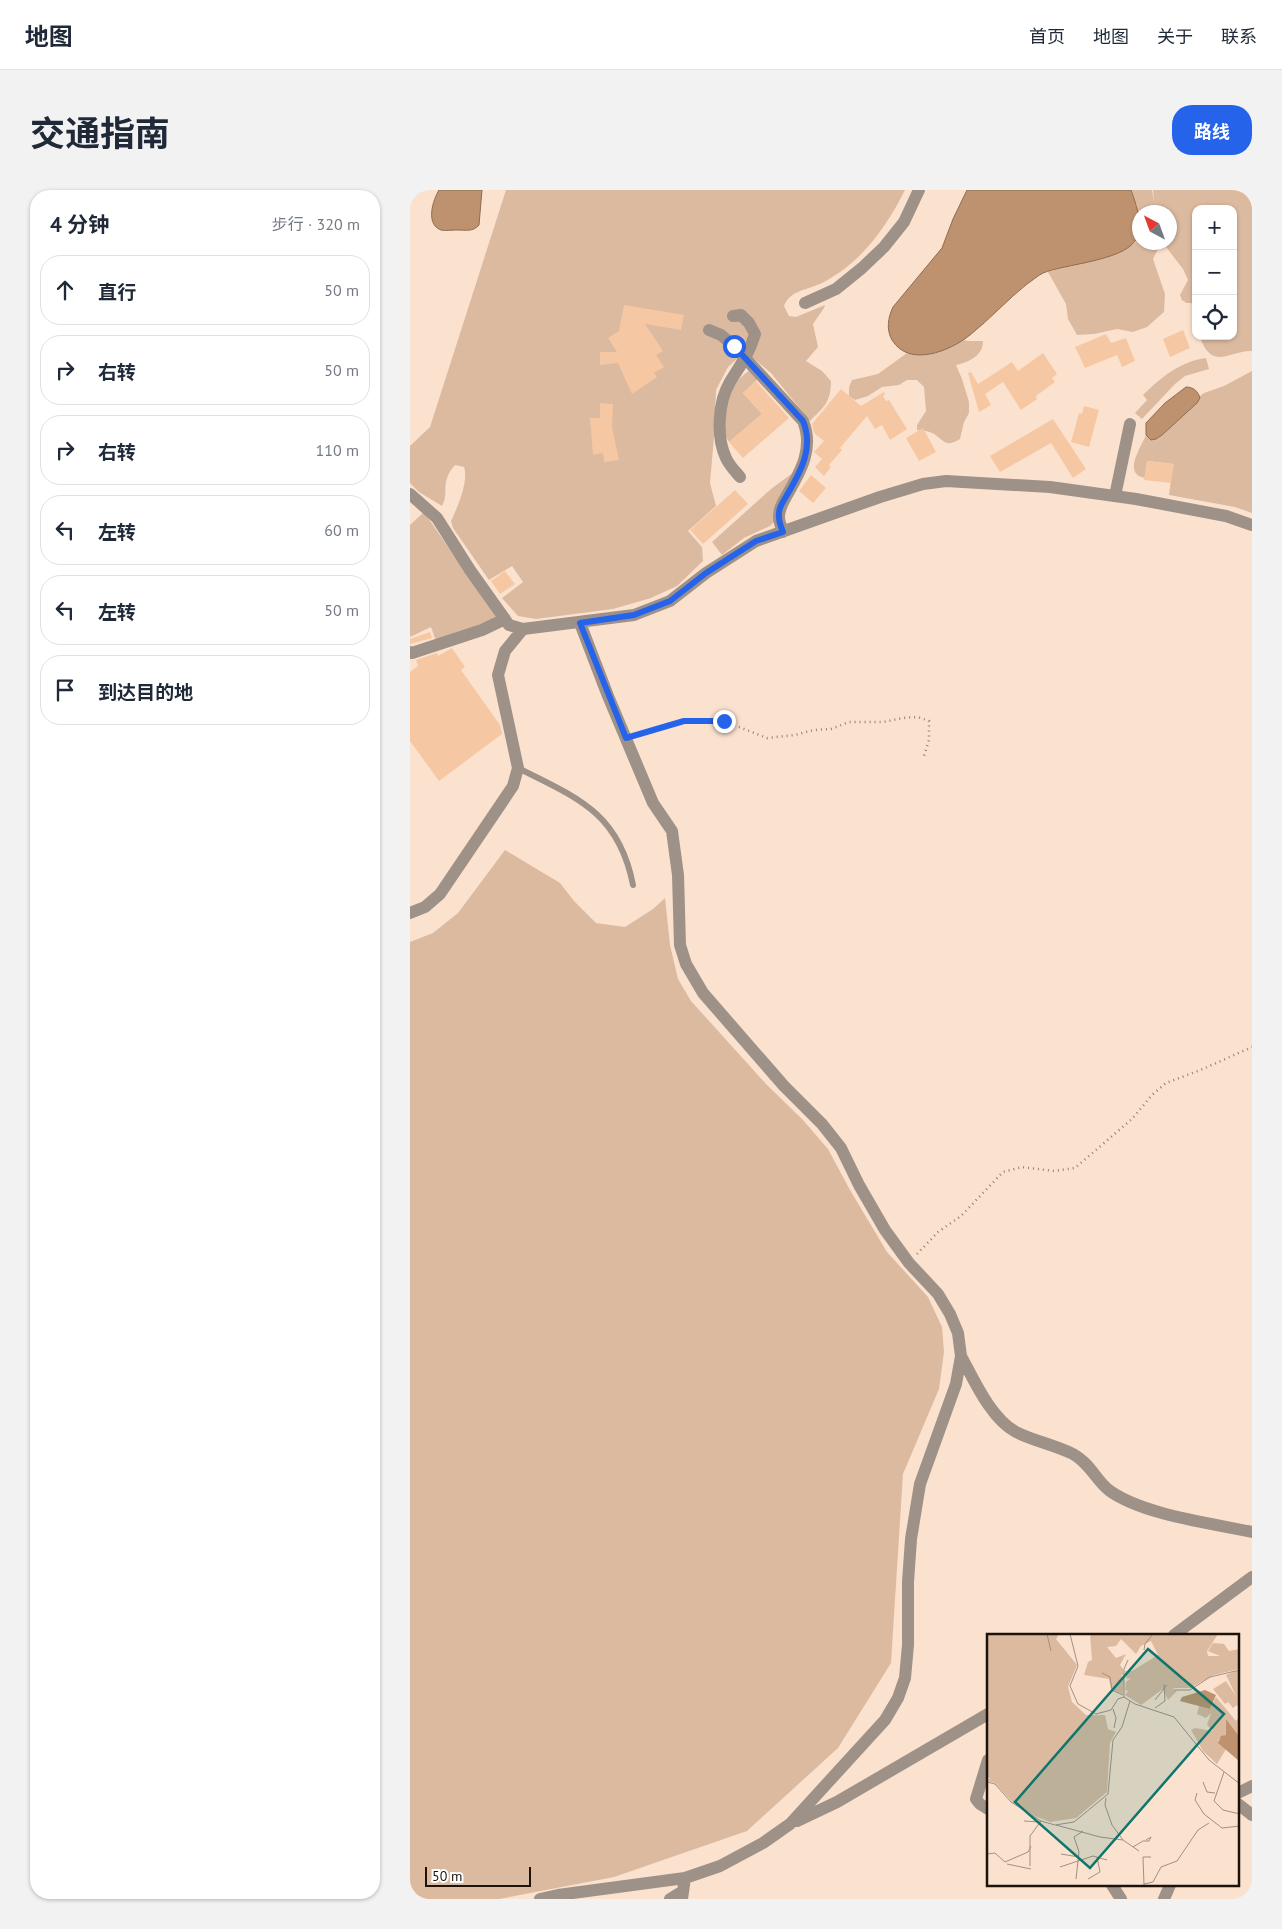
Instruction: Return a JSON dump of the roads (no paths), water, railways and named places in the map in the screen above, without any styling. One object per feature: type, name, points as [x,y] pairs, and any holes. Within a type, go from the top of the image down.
[{"type":"street","points":[[805,303],[836,288],[862,268],[884,247],[904,222],[919,190]]},
{"type":"street","points":[[733,316],[741,315],[749,323],[755,334],[746,359],[728,384],[720,411],[719,438],[726,459],[740,477]]},
{"type":"street","points":[[709,330],[734,346],[803,421],[807,431],[808,446],[804,463],[780,506],[779,516],[783,532]]},
{"type":"street","points":[[1114,496],[1130,424]]},
{"type":"street","points":[[410,494],[437,518],[505,620],[509,624],[523,629],[634,615],[670,601],[706,573],[756,541],[880,497],[923,484],[946,481],[1050,487],[1114,496],[1226,516],[1252,525]]},
{"type":"street","points":[[410,652],[412,653],[482,630],[505,620]]},
{"type":"street","points":[[580,623],[653,803],[672,831],[678,875],[680,945],[686,964],[703,993],[778,1079],[822,1124],[841,1148],[859,1185],[885,1230],[909,1262],[932,1287],[950,1314],[958,1333],[961,1356],[956,1384],[920,1484],[911,1539],[908,1582],[908,1646],[905,1678],[898,1698],[885,1720],[790,1824]]},
{"type":"street","points":[[410,913],[425,907],[440,894],[514,786],[518,768],[498,675],[505,651],[523,629]]},
{"type":"street","points":[[961,1356],[1000,1421],[1016,1432],[1073,1454],[1092,1470],[1108,1490],[1124,1499],[1153,1510],[1252,1532]]},
{"type":"street","points":[[1175,1634],[1252,1577]]},
{"type":"street","points":[[540,1899],[684,1878],[720,1866],[764,1843],[790,1824],[837,1802],[987,1715]]},
{"type":"street","points":[[987,1763],[976,1799],[987,1808]]},
{"type":"street","points":[[1239,1792],[1252,1786]]},
{"type":"street","points":[[1239,1805],[1252,1815]]},
{"type":"street","points":[[670,1899],[682,1895],[684,1878]]},
{"type":"street","points":[[1164,1899],[1170,1886]]},
{"type":"lane","points":[[518,768],[588,805],[613,832],[628,863],[632,884]]}]
